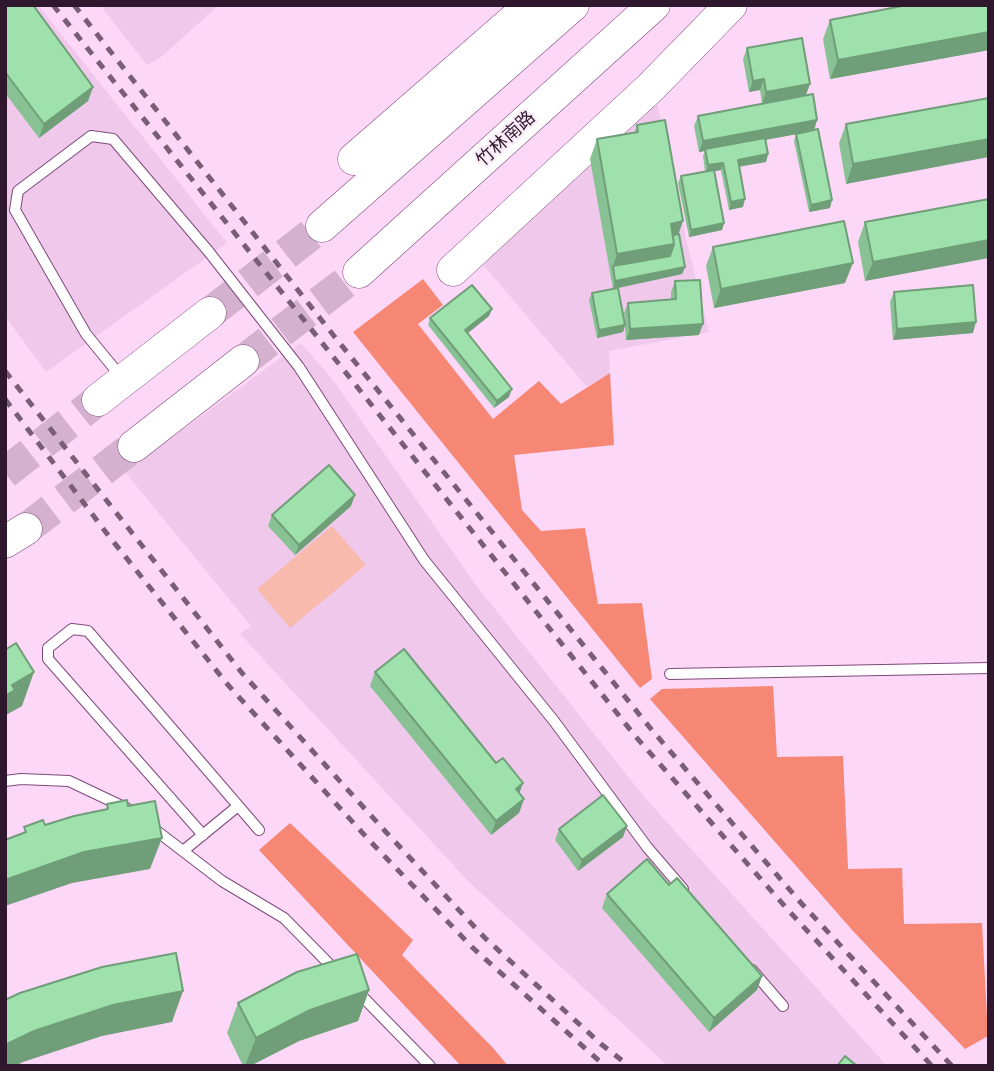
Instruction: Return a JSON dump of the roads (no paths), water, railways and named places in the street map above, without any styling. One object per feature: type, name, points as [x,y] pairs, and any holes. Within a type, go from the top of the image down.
[{"type":"main road","points":[[354,159],[531,5]]},
{"type":"main road","points":[[322,226],[573,5]]},
{"type":"main road","name":"竹林南路","points":[[359,272],[653,5]]},
{"type":"main road","points":[[453,270],[651,87],[730,5]]},
{"type":"main road","points":[[98,400],[210,313]]},
{"type":"main road","points":[[134,446],[243,360]]},
{"type":"lane","points":[[124,380],[86,334],[15,210],[18,191],[91,136],[113,139],[209,252],[299,367],[424,560],[554,721],[647,847],[692,900]]},
{"type":"lane","points":[[203,835],[48,659],[48,648],[72,629],[88,631],[259,830]]},
{"type":"lane","points":[[670,674],[989,668]]},
{"type":"lane","points":[[5,781],[69,780],[126,807],[222,881],[284,918],[343,977]]},
{"type":"lane","points":[[183,851],[238,806]]},
{"type":"lane","points":[[747,963],[783,1006]]},
{"type":"lane","points":[[352,987],[430,1066]]},
{"type":"tunnel","points":[[210,313],[322,226]]},
{"type":"tunnel","points":[[243,361],[359,272]]},
{"type":"tunnel","points":[[5,473],[98,400]]},
{"type":"tunnel","points":[[26,529],[134,446]]},
{"type":"railway","points":[[53,5],[636,737],[789,911],[932,1066]]},
{"type":"railway","points":[[74,5],[334,336],[651,729],[802,904],[952,1066]]},
{"type":"railway","points":[[5,371],[242,673],[485,938],[601,1044],[629,1066]]},
{"type":"railway","points":[[5,399],[108,535],[228,685],[369,840],[473,948],[605,1066]]}]
